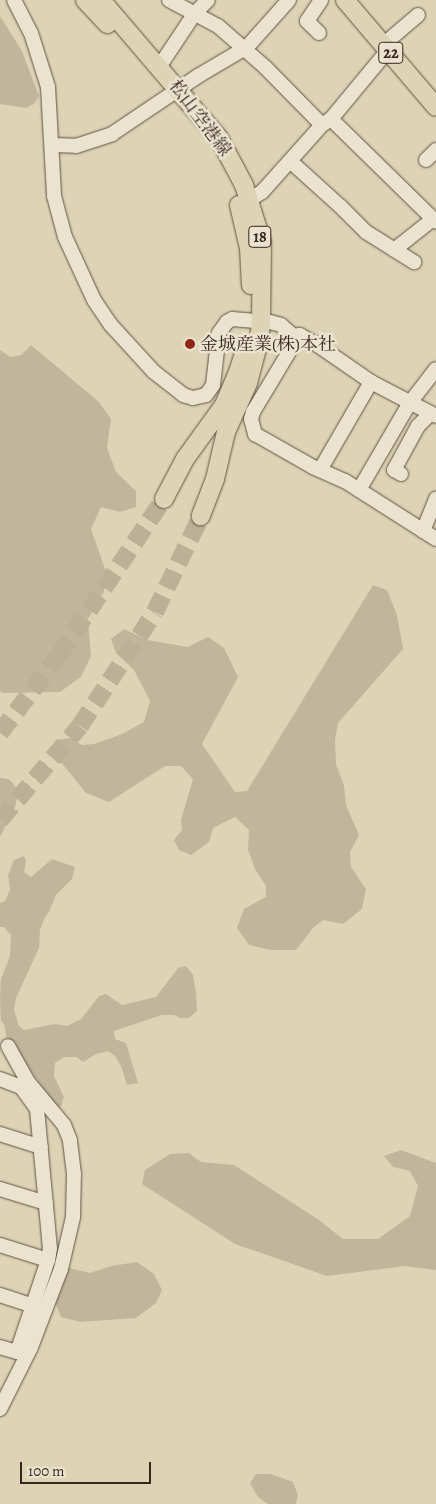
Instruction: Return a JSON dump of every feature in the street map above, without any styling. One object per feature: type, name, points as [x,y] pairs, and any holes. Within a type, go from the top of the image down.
[{"type":"main road","name":"松山空港線","points":[[85,0],[219,138],[231,157],[249,200],[262,242],[256,321],[248,383],[226,432],[215,479],[201,516]]},
{"type":"main road","name":"松山空港線","points":[[101,0],[160,67],[212,148],[236,197],[243,218],[249,248],[256,321],[231,389],[213,422],[185,459],[164,499]]},
{"type":"main road","name":"22","points":[[345,0],[433,99]]},
{"type":"street","points":[[14,0],[31,33],[48,87],[54,196],[58,214],[65,237],[82,277],[110,324],[154,372],[183,395],[193,398],[206,395],[213,386],[218,333],[222,326],[232,319],[281,325],[291,336],[292,347],[253,412],[252,426],[255,434],[320,470],[345,481],[436,539]]},
{"type":"street","points":[[169,0],[218,26],[434,216],[394,250]]},
{"type":"street","points":[[160,67],[195,13],[208,0]]},
{"type":"street","points":[[52,145],[76,146],[96,141],[134,120],[243,49],[289,0]]},
{"type":"street","points":[[319,33],[307,21],[321,0]]},
{"type":"street","points":[[249,200],[262,192],[327,122],[385,47],[418,15]]},
{"type":"street","points":[[290,161],[366,232],[414,262]]},
{"type":"street","points":[[291,336],[300,335],[371,382],[409,404],[433,415],[418,426],[394,470],[401,474]]},
{"type":"street","points":[[359,490],[409,404],[436,369]]},
{"type":"street","points":[[320,470],[371,382]]},
{"type":"street","points":[[423,531],[436,498]]},
{"type":"street","points":[[0,1409],[21,1356],[61,1269],[73,1216],[74,1174],[70,1140],[64,1125],[28,1082],[8,1046]]},
{"type":"street","points":[[0,1079],[21,1087],[37,1109],[50,1248],[21,1356]]},
{"type":"street","points":[[0,1134],[41,1147]]},
{"type":"street","points":[[0,1189],[46,1203]]},
{"type":"street","points":[[0,1245],[48,1260]]},
{"type":"street","points":[[0,1295],[33,1306]]},
{"type":"street","points":[[0,1347],[21,1356]]},
{"type":"shaded area","points":[[0,16],[22,51],[39,96],[34,104],[26,108],[0,104]]},
{"type":"shaded area","points":[[31,345],[99,402],[111,419],[107,448],[116,472],[136,491],[136,507],[120,512],[101,507],[91,529],[105,569],[104,592],[88,619],[91,656],[81,677],[60,692],[3,693],[0,691],[0,350],[10,357],[21,355]]},
{"type":"shaded area","points":[[373,585],[387,590],[397,615],[403,649],[338,723],[335,740],[336,764],[344,786],[346,805],[359,835],[350,852],[351,867],[366,889],[362,909],[343,924],[323,920],[313,928],[296,950],[271,950],[249,945],[237,928],[244,909],[266,897],[266,886],[255,869],[248,850],[249,830],[235,817],[213,828],[209,842],[191,855],[179,850],[174,840],[182,830],[181,820],[193,779],[181,766],[165,766],[109,802],[86,793],[60,761],[54,749],[56,740],[70,738],[82,745],[94,744],[122,734],[144,722],[150,701],[134,670],[116,653],[111,639],[124,629],[147,640],[188,647],[208,637],[224,648],[238,677],[202,744],[235,792],[247,791]]},
{"type":"shaded area","points":[[0,778],[9,779],[19,791],[15,807],[0,837]]},
{"type":"shaded area","points":[[24,856],[26,861],[24,872],[31,877],[52,859],[75,867],[72,879],[56,895],[45,917],[40,930],[39,948],[16,998],[14,1010],[19,1026],[24,1030],[55,1024],[67,1026],[81,1019],[99,996],[106,994],[122,1005],[156,997],[178,968],[186,966],[193,975],[197,1011],[189,1018],[162,1015],[114,1031],[115,1039],[126,1043],[138,1083],[127,1085],[121,1066],[115,1056],[108,1051],[96,1054],[83,1062],[76,1057],[64,1057],[55,1063],[54,1076],[64,1097],[61,1107],[57,1107],[27,1066],[8,1046],[4,1024],[1,1021],[0,999],[1,979],[10,956],[11,935],[4,927],[0,927],[0,903],[5,901],[10,890],[8,875],[14,860]]},
{"type":"shaded area","points":[[401,1150],[436,1163],[436,1270],[405,1266],[327,1276],[235,1244],[142,1184],[145,1170],[170,1154],[189,1153],[201,1162],[234,1165],[319,1220],[343,1239],[378,1239],[410,1216],[418,1186],[410,1171],[393,1167],[384,1156]]},
{"type":"shaded area","points":[[137,1262],[154,1274],[162,1290],[156,1303],[136,1318],[80,1322],[61,1317],[55,1301],[69,1268],[90,1273],[111,1266]]},
{"type":"shaded area","points":[[256,1474],[271,1474],[293,1482],[298,1495],[296,1504],[268,1504],[258,1497],[250,1483]]},
{"type":"tunnel","points":[[0,733],[59,655],[164,499]]},
{"type":"tunnel","points":[[0,820],[80,726],[155,612],[201,516]]},
{"type":"place","name":"金城産業(株)本社","points":[[190,344]]}]
